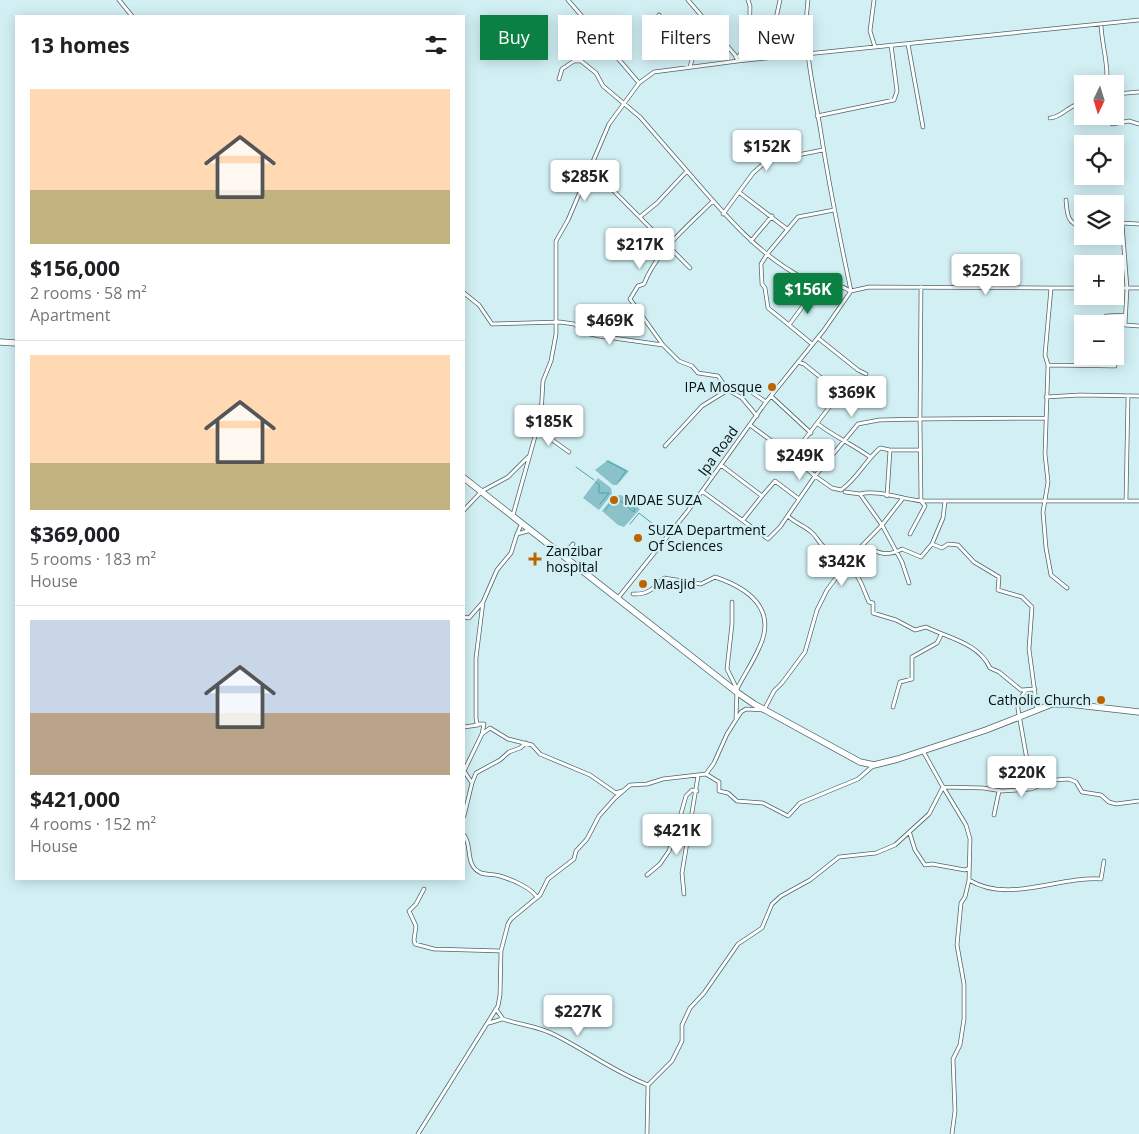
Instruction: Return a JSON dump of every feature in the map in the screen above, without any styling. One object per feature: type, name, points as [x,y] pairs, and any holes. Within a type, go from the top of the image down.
[{"type":"main road","points":[[0,342],[15,343]]},
{"type":"main road","points":[[465,479],[737,691],[764,710],[848,757],[874,765],[923,751],[1019,718],[1052,704],[1069,704],[1139,712]]},
{"type":"street","points":[[119,0],[131,15]]},
{"type":"street","points":[[568,0],[639,83]]},
{"type":"street","points":[[688,0],[738,60]]},
{"type":"street","points":[[748,0],[748,15]]},
{"type":"street","points":[[777,15],[780,0]]},
{"type":"street","points":[[807,15],[808,0]]},
{"type":"street","points":[[874,0],[871,8],[870,31],[875,47]]},
{"type":"street","points":[[813,53],[1139,20]]},
{"type":"street","points":[[1101,24],[1104,61],[1108,75]]},
{"type":"street","points":[[908,44],[923,127]]},
{"type":"street","points":[[817,116],[894,100],[897,91],[891,45]]},
{"type":"street","points":[[559,79],[562,69],[574,60],[581,61],[593,71],[603,86],[640,117],[736,229],[798,275],[819,284],[844,287],[851,291],[869,287],[1074,288]]},
{"type":"street","points":[[690,68],[692,60]]},
{"type":"street","points":[[513,515],[541,415],[543,381],[552,361],[557,322],[556,241],[568,220],[608,124],[639,83],[654,72],[738,60]]},
{"type":"street","points":[[809,60],[823,150],[851,291]]},
{"type":"street","points":[[1124,93],[1139,92]]},
{"type":"street","points":[[1050,118],[1054,118],[1074,105]]},
{"type":"street","points":[[1124,122],[1130,121],[1139,124]]},
{"type":"street","points":[[724,214],[753,173],[767,161],[823,150]]},
{"type":"street","points":[[590,167],[641,216],[690,268]]},
{"type":"street","points":[[641,216],[657,203],[687,171]]},
{"type":"street","points":[[740,193],[787,229]]},
{"type":"street","points":[[1066,200],[1069,220],[1074,224]]},
{"type":"street","points":[[713,201],[669,246],[651,270],[644,284],[638,286],[630,299],[663,345],[679,361],[692,366],[698,373],[718,376],[728,390],[742,398],[757,416]]},
{"type":"street","points":[[812,344],[768,308],[765,288],[762,282],[761,264],[798,217],[834,210]]},
{"type":"street","points":[[751,241],[772,216]]},
{"type":"street","points":[[1124,223],[1139,224]]},
{"type":"street","points":[[1123,245],[1126,326],[1139,326]]},
{"type":"street","points":[[790,325],[819,284]]},
{"type":"street","points":[[910,534],[925,509],[920,501],[921,287]]},
{"type":"street","points":[[1051,288],[1046,355],[1048,365],[1045,454],[1048,482],[1044,501],[1047,559],[1051,575],[1067,588]]},
{"type":"street","points":[[1126,288],[1139,288]]},
{"type":"street","name":"Ipa Road","points":[[618,599],[722,465],[766,402],[818,338],[851,291]]},
{"type":"street","points":[[465,295],[479,305],[492,324],[557,322],[574,324],[586,333],[663,345]]},
{"type":"street","points":[[818,338],[858,370],[866,374]]},
{"type":"street","points":[[792,456],[840,393],[804,364],[798,362]]},
{"type":"street","points":[[1048,365],[1115,366]]},
{"type":"street","points":[[744,387],[766,402]]},
{"type":"street","points":[[665,446],[682,426],[715,396],[728,390]]},
{"type":"street","points":[[1046,397],[1080,394],[1139,396]]},
{"type":"street","points":[[771,396],[811,433]]},
{"type":"street","points":[[1126,501],[1128,396]]},
{"type":"street","points":[[702,491],[768,539],[788,516],[815,476],[844,443],[852,430],[865,422],[920,419],[1046,418]]},
{"type":"street","points":[[750,424],[815,476],[832,488],[841,490],[854,479],[870,457],[880,448],[920,450]]},
{"type":"street","points":[[818,424],[844,443],[852,444],[870,457]]},
{"type":"street","points":[[537,429],[570,452]]},
{"type":"street","points":[[887,496],[890,450]]},
{"type":"street","points":[[465,509],[482,491],[508,477],[528,457]]},
{"type":"street","points":[[722,465],[762,496]]},
{"type":"street","points":[[743,520],[775,481],[799,499]]},
{"type":"street","points":[[845,492],[860,494],[874,491],[887,496],[920,501],[1139,501]]},
{"type":"street","points":[[860,494],[882,525],[897,552],[909,583]]},
{"type":"street","points":[[418,1134],[496,1009],[500,995],[501,951],[511,919],[537,898],[548,879],[574,859],[576,851],[587,839],[599,816],[630,785],[706,774],[714,763],[727,734],[746,709],[764,710],[774,691],[782,684],[805,652],[820,602],[862,546],[882,525],[903,498]]},
{"type":"street","points":[[862,546],[884,555],[902,550],[921,557],[932,544],[943,518],[945,501]]},
{"type":"street","points":[[788,516],[798,525],[810,530],[816,540],[824,547]]},
{"type":"street","points":[[465,617],[469,618],[475,614],[483,602],[497,570],[511,553],[522,522]]},
{"type":"street","points":[[517,534],[532,530]]},
{"type":"street","points":[[564,556],[573,544]]},
{"type":"street","points":[[932,544],[942,548],[948,544],[958,544],[974,562],[998,578],[998,590],[1022,598],[1032,607],[1029,649],[1037,709]]},
{"type":"street","points":[[847,566],[854,572],[865,588],[869,602],[873,603],[873,613],[896,620],[915,630],[926,627],[970,647],[986,660],[990,668],[999,672],[1021,690],[1035,689]]},
{"type":"street","points":[[634,594],[644,595],[650,592],[664,578],[701,584],[715,577],[734,583],[752,594],[763,612],[764,622],[759,648],[737,691]]},
{"type":"street","points":[[483,602],[476,658],[476,718],[477,724],[484,724]]},
{"type":"street","points":[[732,602],[732,624],[727,669],[737,691],[738,703],[735,723]]},
{"type":"street","points":[[893,707],[900,682],[913,678],[912,658],[937,643],[941,635]]},
{"type":"street","points":[[1024,789],[1027,760],[1018,702],[1026,690]]},
{"type":"street","points":[[465,727],[484,724]]},
{"type":"street","points":[[465,769],[482,734],[484,724]]},
{"type":"street","points":[[482,734],[490,728],[508,738],[527,742],[534,746],[540,754],[590,774],[616,793],[625,790]]},
{"type":"street","points":[[465,812],[476,773],[527,742]]},
{"type":"street","points":[[923,751],[966,824],[970,840],[970,880],[961,903],[957,945],[964,984],[964,1019],[960,1045],[953,1059],[955,1111],[952,1134]]},
{"type":"street","points":[[706,774],[719,782],[719,792],[728,793],[737,802],[763,803],[777,812],[788,816],[800,804],[858,779],[874,765]]},
{"type":"street","points":[[465,772],[472,783]]},
{"type":"street","points":[[684,894],[682,872],[698,776]]},
{"type":"street","points":[[943,786],[983,788],[999,791],[1024,789],[1054,780],[1070,779],[1076,782],[1082,792],[1101,795],[1109,802],[1123,804],[1139,801]]},
{"type":"street","points":[[647,1134],[648,1085],[672,1061],[682,1041],[682,1024],[690,1008],[704,993],[738,944],[762,928],[772,904],[781,896],[810,880],[839,857],[882,851],[895,845],[910,834],[929,814],[943,786]]},
{"type":"street","points":[[646,875],[660,864],[669,851],[674,840],[675,826],[680,817],[686,796],[692,790],[697,791]]},
{"type":"street","points":[[994,815],[999,791]]},
{"type":"street","points":[[680,817],[692,821]]},
{"type":"street","points":[[910,834],[915,850],[925,865],[932,864],[965,870],[970,868]]},
{"type":"street","points":[[465,836],[468,841],[468,856],[475,869],[482,873],[499,875],[532,891],[537,898]]},
{"type":"street","points":[[970,880],[982,888],[1000,891],[1082,878],[1101,879],[1104,861]]},
{"type":"street","points":[[424,889],[416,904],[408,911],[416,926],[415,944],[434,950],[501,951]]},
{"type":"street","points":[[496,1009],[503,1019]]},
{"type":"street","points":[[489,1023],[503,1019],[554,1034],[590,1053],[602,1064],[648,1085]]},
{"type":"shaded area","points":[[608,460],[629,471],[617,485],[613,485],[595,470]]},
{"type":"shaded area","points":[[598,478],[611,488],[612,494],[599,510],[583,498]]},
{"type":"shaded area","points":[[621,495],[640,509],[624,527],[618,525],[602,511],[614,496]]},
{"type":"waterway","points":[[607,461],[626,471],[618,482]]},
{"type":"waterway","points":[[576,467],[594,480]]},
{"type":"waterway","points":[[596,482],[599,484],[599,493],[609,493],[600,504]]},
{"type":"waterway","points":[[605,510],[614,499],[618,499],[634,512],[635,509],[633,507]]},
{"type":"waterway","points":[[630,524],[639,513],[663,532]]},
{"type":"place","name":"IPA Mosque","points":[[772,387]]},
{"type":"place","name":"MDAE SUZA","points":[[614,500]]},
{"type":"place","name":"SUZA Department Of Sciences","points":[[638,538]]},
{"type":"place","name":"Zanzibar hospital","points":[[535,559]]},
{"type":"place","name":"Masjid","points":[[643,584]]},
{"type":"place","name":"Catholic Church","points":[[1101,700]]}]
